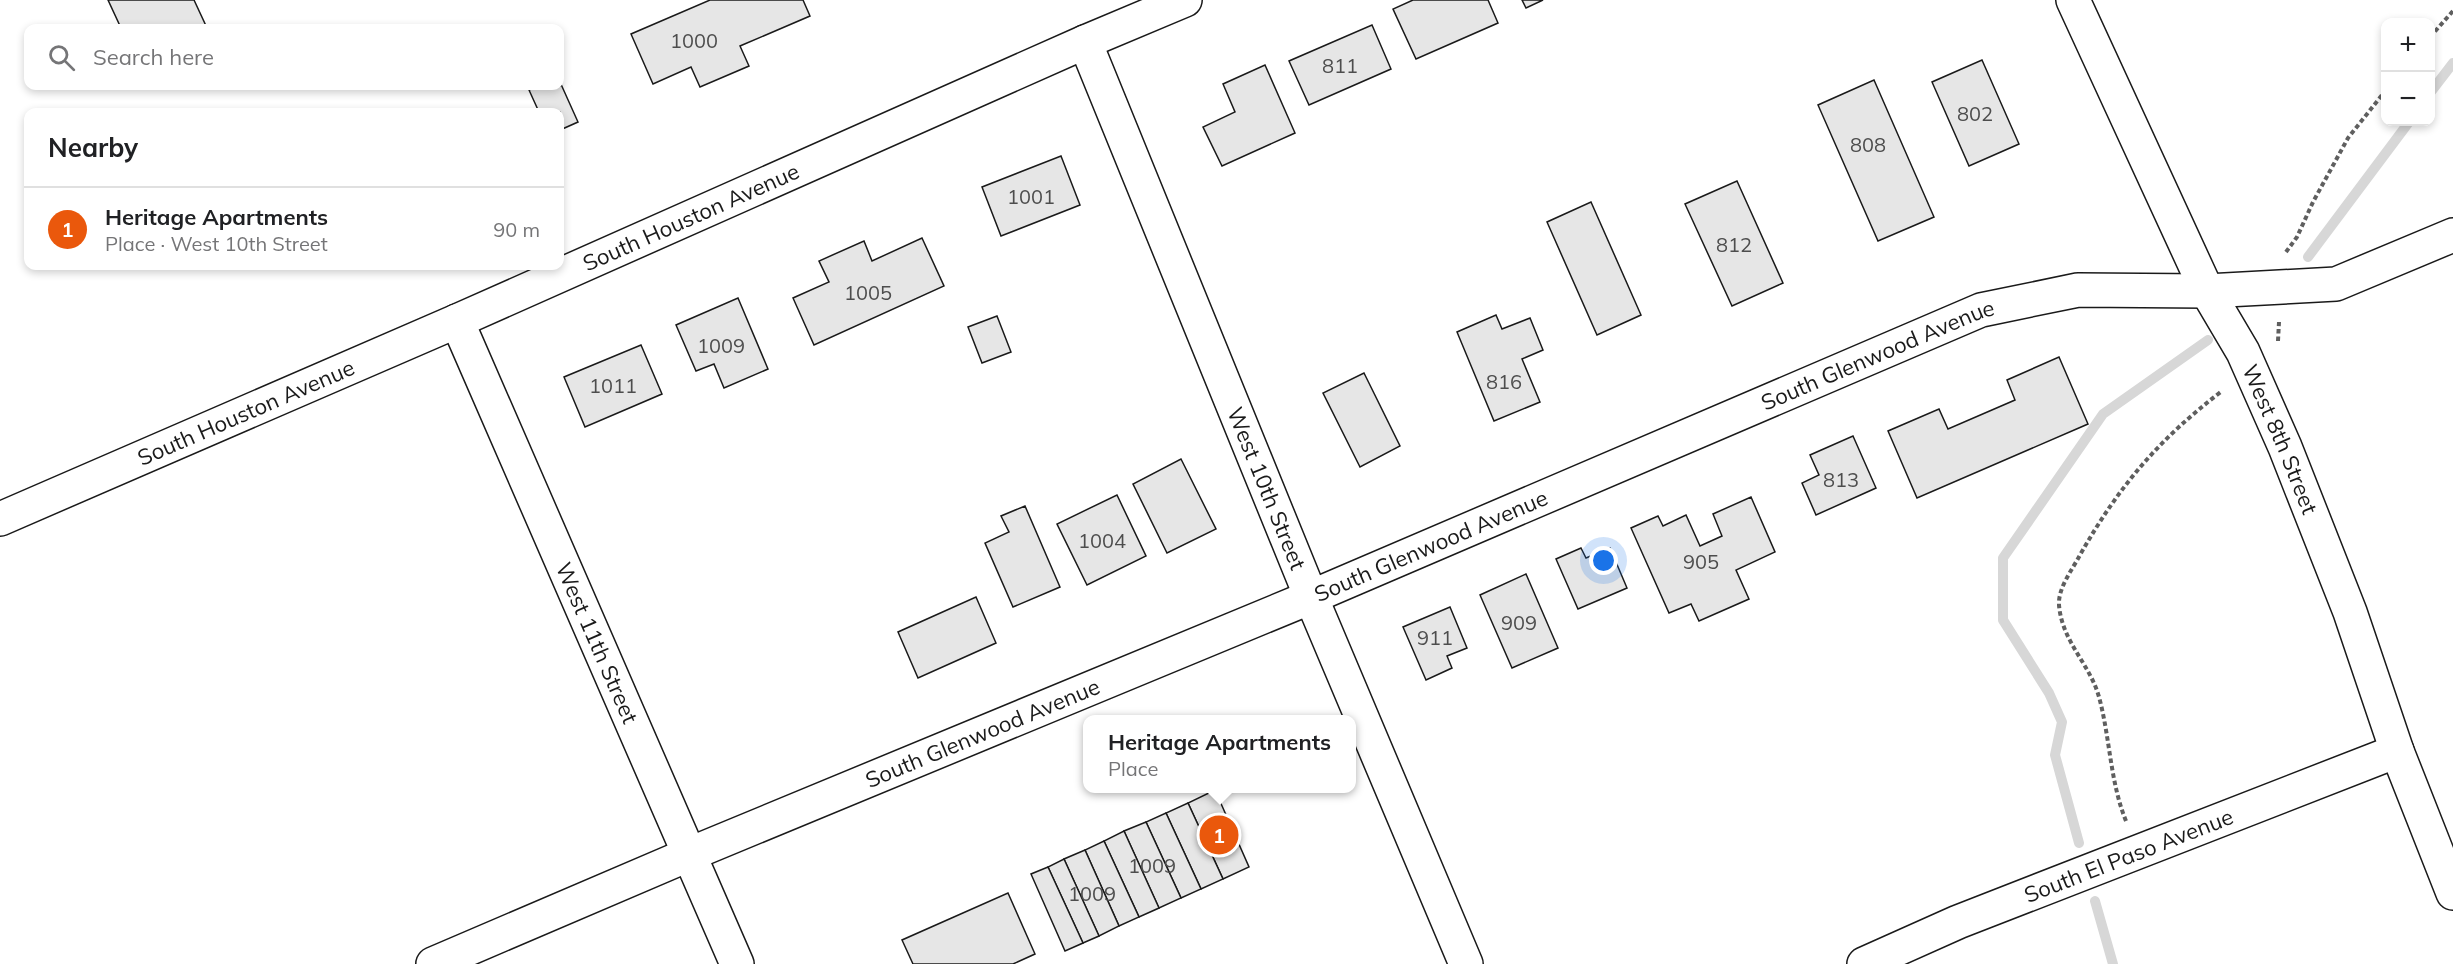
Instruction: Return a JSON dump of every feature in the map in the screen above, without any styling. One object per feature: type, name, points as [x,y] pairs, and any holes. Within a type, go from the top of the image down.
[{"type":"street","name":"South Houston Avenue","points":[[0,519],[457,321],[1085,42],[1185,0]]},
{"type":"street","name":"West 8th Street","points":[[2073,0],[2207,291],[2243,352],[2285,447],[2350,612],[2397,751],[2453,893]]},
{"type":"street","name":"West 10th Street","points":[[1085,42],[1311,597],[1466,964]]},
{"type":"street","name":"South Glenwood Avenue","points":[[433,964],[690,854],[1311,597],[1981,310],[2078,290],[2207,291],[2336,284],[2453,235]]},
{"type":"street","name":"West 11th Street","points":[[457,321],[736,964]]},
{"type":"street","name":"South El Paso Avenue","points":[[1864,964],[1958,922],[2397,751]]},
{"type":"path","points":[[2435,31],[2453,11]]},
{"type":"path","points":[[2139,852],[2118,802],[2098,692],[2067,638],[2061,618],[2059,602],[2065,582],[2102,515],[2127,480],[2156,446],[2226,387],[2278,359],[2281,262],[2297,237],[2313,202],[2348,138],[2381,95]]},
{"type":"building","points":[[108,0],[194,0],[205,24],[119,24]]},
{"type":"building","points":[[710,0],[803,0],[810,16],[740,46],[749,66],[700,87],[691,67],[653,84],[631,34]]},
{"type":"building","points":[[1413,0],[1488,0],[1498,23],[1416,59],[1393,9]]},
{"type":"building","points":[[1522,0],[1543,0],[1526,8]]},
{"type":"building","points":[[1372,25],[1391,69],[1309,105],[1289,61]]},
{"type":"building","points":[[1982,60],[2019,144],[1969,166],[1932,82]]},
{"type":"building","points":[[1265,65],[1295,133],[1222,166],[1203,127],[1235,112],[1223,84]]},
{"type":"building","points":[[1874,80],[1934,217],[1878,241],[1818,105]]},
{"type":"building","points":[[529,90],[564,90],[578,122],[564,128],[564,108],[537,108]]},
{"type":"building","points":[[1061,156],[1080,205],[1001,236],[982,187]]},
{"type":"building","points":[[1737,181],[1783,283],[1732,306],[1685,204]]},
{"type":"building","points":[[1591,202],[1641,315],[1597,335],[1547,222]]},
{"type":"building","points":[[922,238],[944,286],[814,345],[793,298],[829,282],[819,261],[864,241],[872,261]]},
{"type":"building","points":[[738,298],[768,369],[724,388],[714,364],[696,371],[676,325]]},
{"type":"building","points":[[1496,315],[1502,329],[1530,318],[1543,350],[1522,359],[1540,402],[1494,421],[1457,332]]},
{"type":"building","points":[[997,316],[1011,352],[982,363],[968,327]]},
{"type":"building","points":[[641,345],[662,394],[585,427],[564,377]]},
{"type":"building","points":[[2059,357],[2088,424],[1917,498],[1888,431],[1939,409],[1948,429],[2015,400],[2007,380]]},
{"type":"building","points":[[1364,373],[1400,446],[1360,467],[1323,393]]},
{"type":"building","points":[[1853,436],[1876,488],[1816,515],[1802,483],[1819,475],[1810,455]]},
{"type":"building","points":[[1181,459],[1216,529],[1167,553],[1133,484]]},
{"type":"building","points":[[1117,495],[1146,556],[1087,585],[1057,524]]},
{"type":"building","points":[[1751,497],[1775,552],[1736,570],[1749,599],[1699,621],[1691,604],[1669,613],[1631,528],[1658,516],[1663,526],[1686,515],[1700,546],[1722,536],[1713,514]]},
{"type":"building","points":[[1025,506],[1060,587],[1013,607],[985,543],[1009,532],[1001,516]]},
{"type":"building","points":[[1581,548],[1586,558],[1610,548],[1627,588],[1578,609],[1556,559]]},
{"type":"building","points":[[1526,574],[1558,648],[1512,668],[1480,595]]},
{"type":"building","points":[[976,597],[996,643],[918,678],[898,632]]},
{"type":"building","points":[[1450,607],[1467,648],[1447,656],[1452,668],[1426,680],[1403,627]]},
{"type":"building","points":[[1209,793],[1216,793],[1249,867],[1223,879],[1188,803]]},
{"type":"building","points":[[1188,803],[1223,879],[1201,889],[1166,813]]},
{"type":"building","points":[[1166,813],[1201,889],[1181,898],[1146,822]]},
{"type":"building","points":[[1146,822],[1181,898],[1159,908],[1124,831]]},
{"type":"building","points":[[1124,831],[1159,908],[1139,917],[1104,841]]},
{"type":"building","points":[[1104,841],[1139,917],[1119,926],[1085,850]]},
{"type":"building","points":[[1085,850],[1119,926],[1099,936],[1064,859]]},
{"type":"building","points":[[1064,859],[1099,936],[1083,943],[1048,867]]},
{"type":"building","points":[[1048,867],[1083,943],[1065,951],[1031,874]]},
{"type":"building","points":[[1008,893],[1035,954],[1013,964],[913,964],[902,940]]},
{"type":"waterway","points":[[2435,86],[2453,63]]},
{"type":"waterway","points":[[2308,257],[2406,126]]},
{"type":"waterway","points":[[2079,843],[2055,755],[2062,722],[2049,693],[2003,620],[2003,558],[2103,414],[2208,340]]},
{"type":"waterway","points":[[2095,901],[2113,964]]},
{"type":"place","name":"Heritage Apartments","points":[[1219,835]]}]
